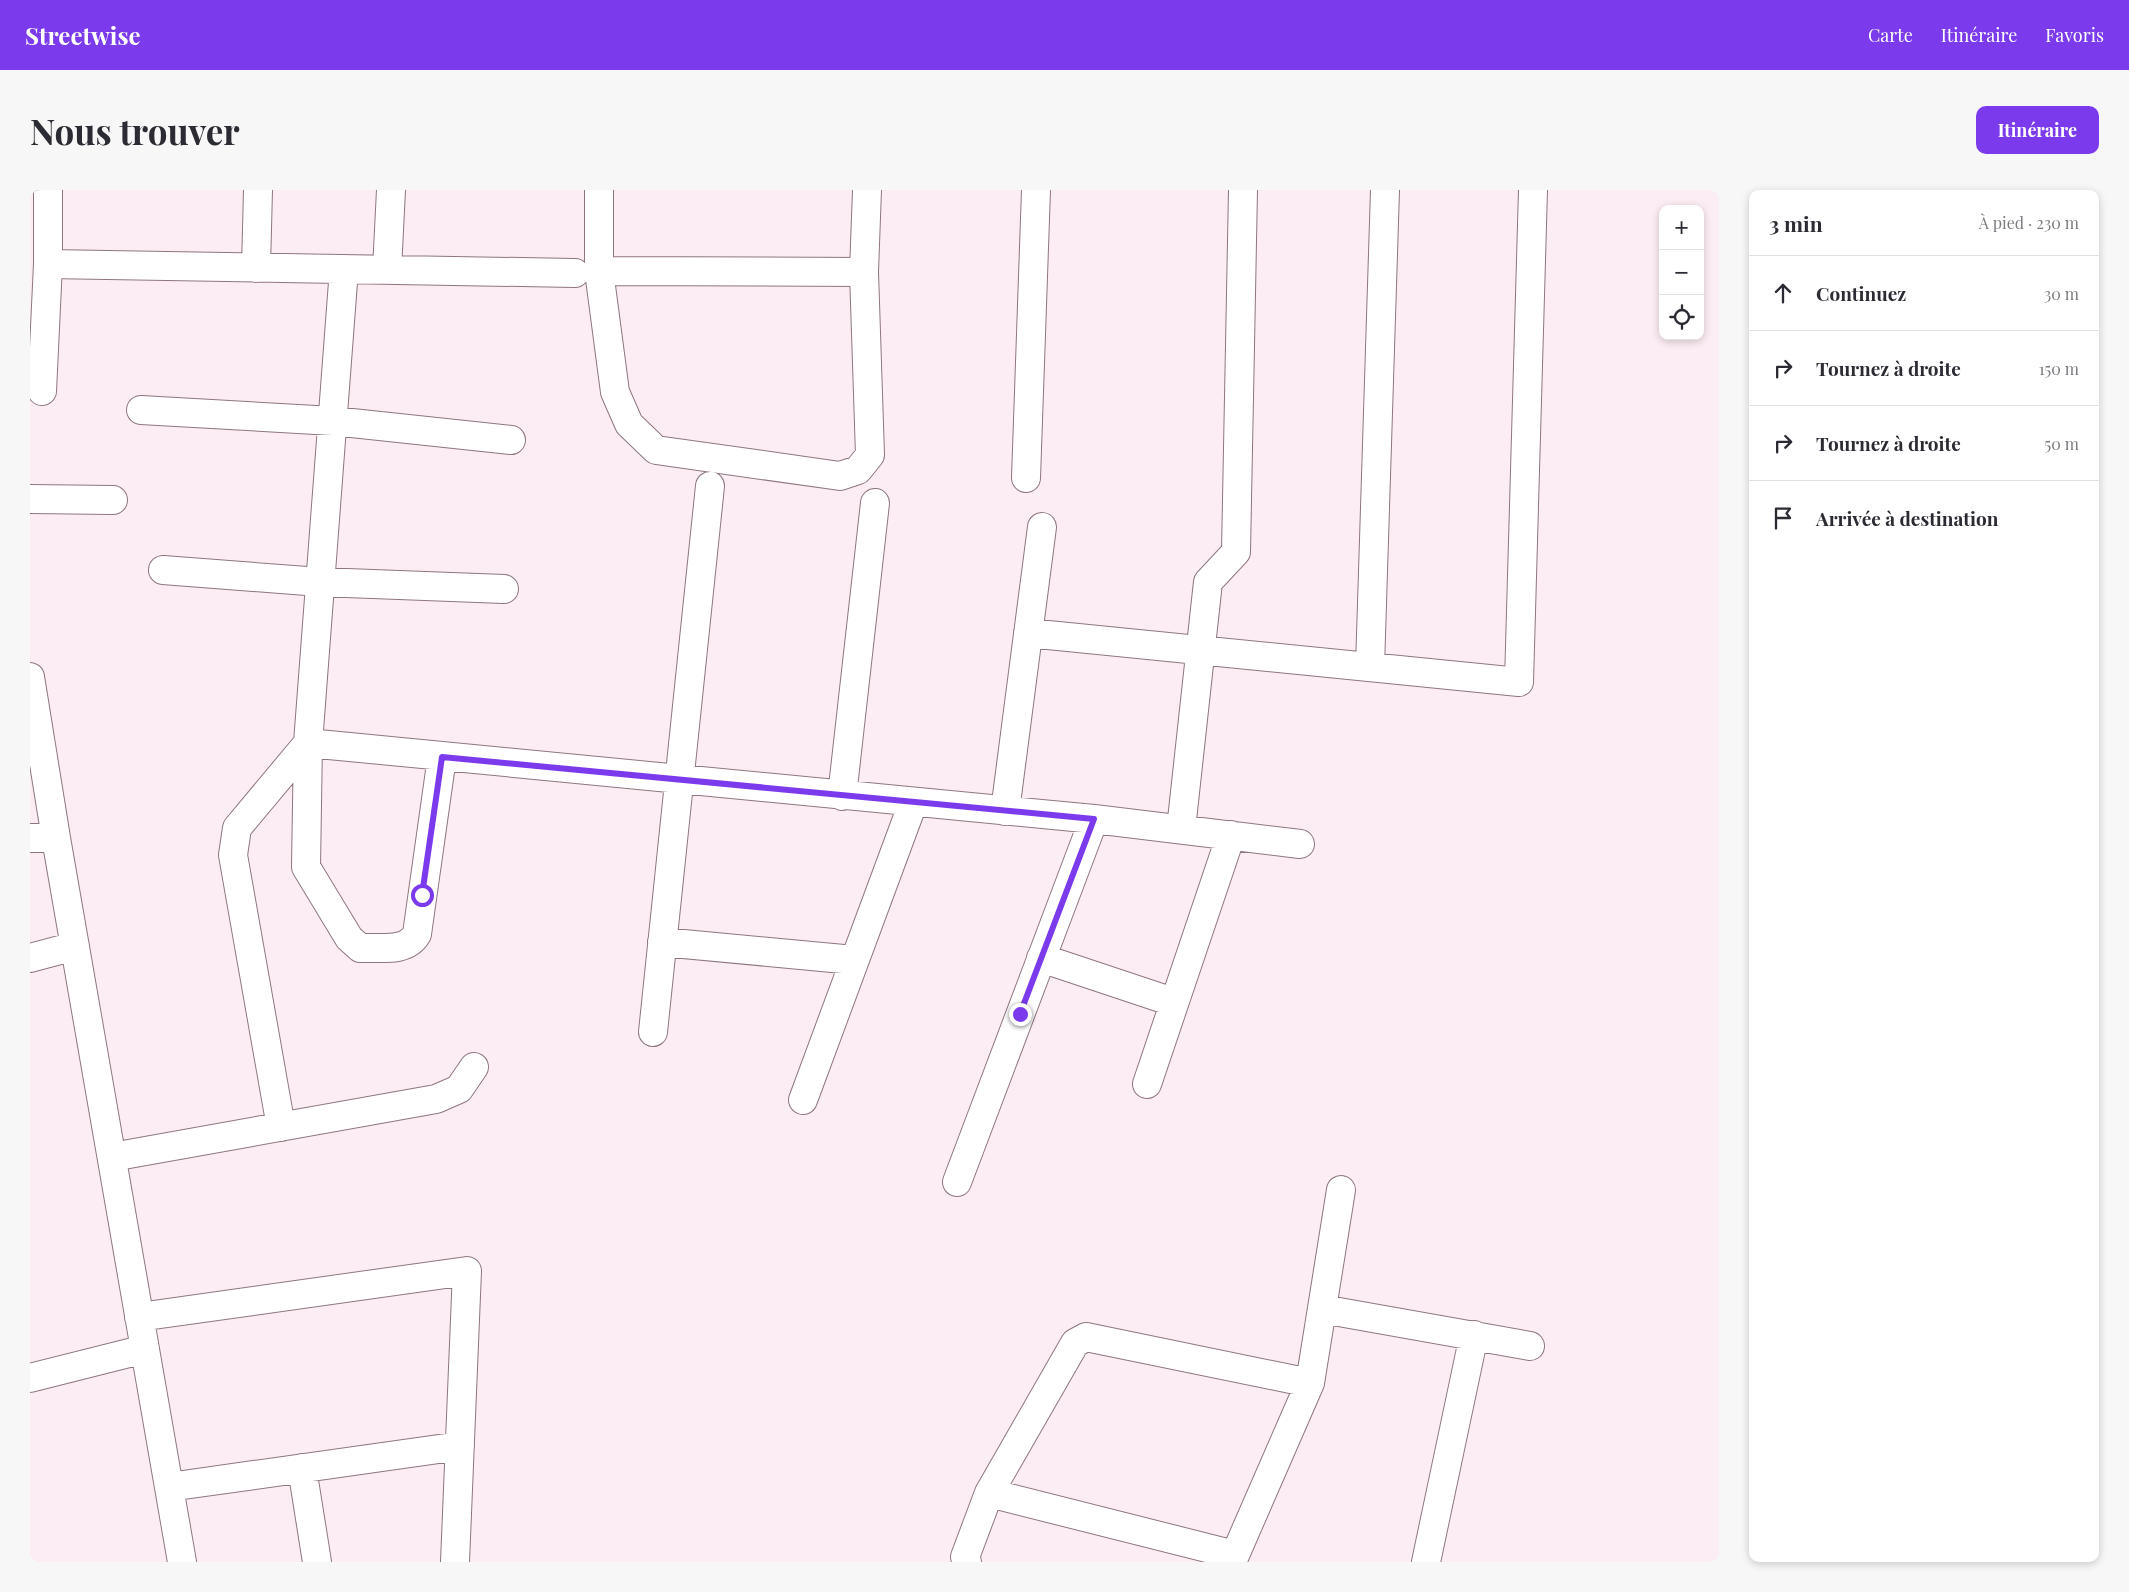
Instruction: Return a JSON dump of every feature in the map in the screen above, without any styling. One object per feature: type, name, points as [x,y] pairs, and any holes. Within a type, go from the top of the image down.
[{"type":"street","points":[[42,391],[48,264],[48,190]]},
{"type":"street","points":[[256,268],[258,190]]},
{"type":"street","points":[[387,270],[391,190]]},
{"type":"street","points":[[599,190],[587,272],[614,392],[628,424],[656,450],[840,476],[858,470],[870,455],[864,272],[867,190]]},
{"type":"street","points":[[1026,478],[1036,190]]},
{"type":"street","points":[[1181,829],[1208,582],[1236,552],[1243,190]]},
{"type":"street","points":[[1370,668],[1385,190]]},
{"type":"street","points":[[1028,633],[1519,682],[1533,190]]},
{"type":"street","points":[[48,264],[587,272],[864,272]]},
{"type":"street","points":[[344,269],[308,743],[306,867],[349,938],[360,948],[404,947],[412,942],[417,934],[442,757]]},
{"type":"street","points":[[141,410],[333,421],[511,440]]},
{"type":"street","points":[[653,1032],[710,486]]},
{"type":"street","points":[[30,500],[113,500]]},
{"type":"street","points":[[842,796],[875,503]]},
{"type":"street","points":[[1005,812],[1042,527]]},
{"type":"street","points":[[163,570],[320,582],[504,589]]},
{"type":"street","points":[[30,677],[43,838],[75,946],[182,1562]]},
{"type":"street","points":[[308,743],[1005,812],[1094,819],[1300,844]]},
{"type":"street","points":[[281,1127],[233,855],[237,828],[308,743]]},
{"type":"street","points":[[803,1100],[913,802]]},
{"type":"street","points":[[957,1182],[1094,819]]},
{"type":"street","points":[[1147,1084],[1232,835]]},
{"type":"street","points":[[662,942],[854,960]]},
{"type":"street","points":[[30,958],[75,946]]},
{"type":"street","points":[[1041,958],[1174,1002]]},
{"type":"street","points":[[112,1157],[436,1100],[459,1089],[474,1067]]},
{"type":"street","points":[[989,1493],[1234,1559],[1310,1384],[1341,1190]]},
{"type":"street","points":[[139,1317],[467,1271],[455,1562]]},
{"type":"street","points":[[1322,1309],[1530,1346]]},
{"type":"street","points":[[1426,1562],[1474,1335]]},
{"type":"street","points":[[968,1562],[965,1557],[989,1493],[1075,1343],[1086,1337],[1310,1384]]},
{"type":"street","points":[[30,1378],[145,1349]]},
{"type":"street","points":[[169,1487],[460,1446]]},
{"type":"street","points":[[302,1468],[318,1562]]},
{"type":"route","points":[[422,895],[442,757],[1094,819],[1020,1014]]}]
